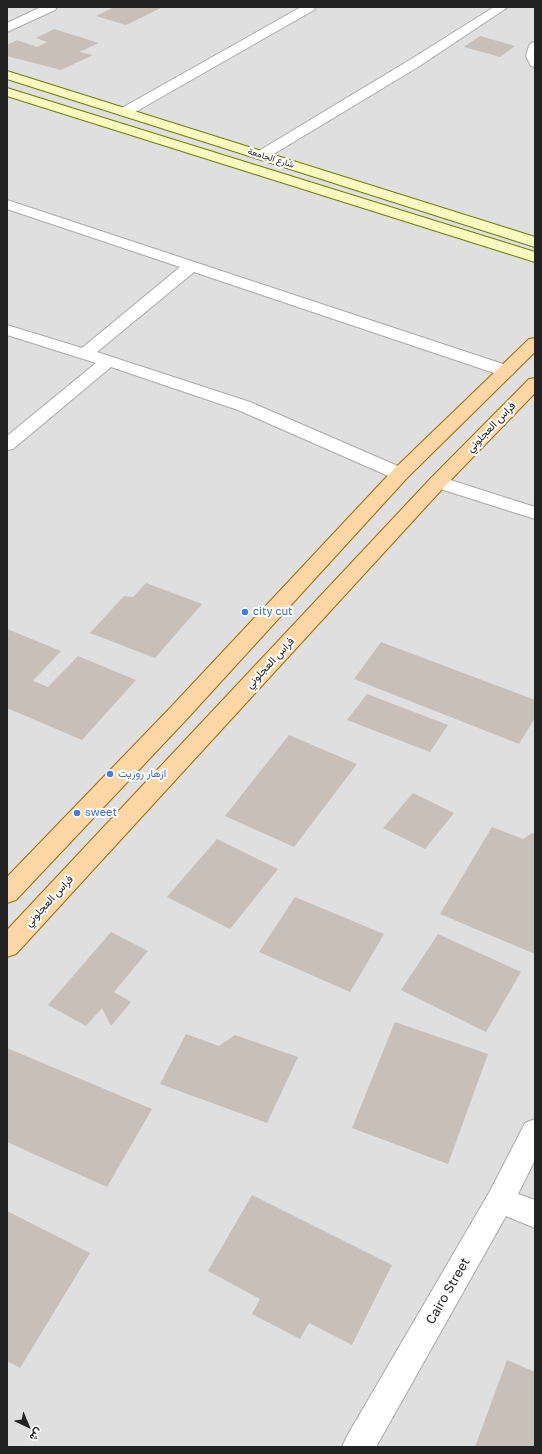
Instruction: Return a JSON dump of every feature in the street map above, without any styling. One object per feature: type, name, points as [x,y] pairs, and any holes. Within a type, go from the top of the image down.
[{"type":"main road","name":"شارع الجامعة","points":[[7,75],[535,242]]},
{"type":"main road","name":"شارع الجامعة","points":[[7,92],[535,257]]},
{"type":"main road","points":[[7,893],[178,714],[400,474],[535,343]]},
{"type":"main road","name":"فراس العجلوني","points":[[7,946],[438,482],[535,383]]},
{"type":"street","points":[[7,28],[51,7]]},
{"type":"street","points":[[125,112],[310,7]]},
{"type":"street","points":[[262,155],[413,64],[502,7]]},
{"type":"street","points":[[535,46],[532,56],[535,63]]},
{"type":"street","points":[[7,204],[506,371]]},
{"type":"street","points":[[85,354],[191,266]]},
{"type":"street","points":[[7,330],[108,361],[244,406],[400,474]]},
{"type":"street","points":[[7,445],[108,361]]},
{"type":"street","points":[[438,482],[535,513]]},
{"type":"street","name":"Cairo Street","points":[[358,1447],[500,1200],[535,1132]]},
{"type":"street","points":[[500,1200],[535,1214]]},
{"type":"shaded area","points":[[7,7],[535,7],[535,1447],[7,1447]]},
{"type":"building","points":[[114,7],[163,7],[126,25],[96,16]]},
{"type":"building","points":[[54,29],[99,43],[79,52],[93,55],[61,70],[7,56],[7,45],[17,40],[37,47],[47,42],[36,38]]},
{"type":"building","points":[[480,36],[515,46],[500,57],[464,47]]},
{"type":"building","points":[[146,583],[202,604],[155,658],[90,633],[124,596],[133,597]]},
{"type":"building","points":[[7,629],[61,651],[33,681],[48,687],[78,656],[136,680],[82,740],[7,708]]},
{"type":"building","points":[[381,642],[535,700],[535,718],[519,744],[354,679]]},
{"type":"building","points":[[367,694],[448,725],[430,752],[347,720]]},
{"type":"building","points":[[289,735],[357,764],[294,847],[225,816]]},
{"type":"building","points":[[413,793],[454,813],[425,849],[383,828]]},
{"type":"building","points":[[492,827],[523,839],[532,833],[535,834],[535,954],[440,914]]},
{"type":"building","points":[[217,839],[278,869],[230,929],[167,897]]},
{"type":"building","points":[[295,897],[384,934],[350,992],[259,952]]},
{"type":"building","points":[[111,932],[148,951],[114,992],[131,1002],[111,1026],[102,1008],[86,1026],[48,1005]]},
{"type":"building","points":[[438,934],[521,972],[486,1032],[401,990]]},
{"type":"building","points":[[395,1022],[488,1054],[448,1164],[352,1128]]},
{"type":"building","points":[[186,1034],[219,1046],[235,1035],[298,1057],[267,1123],[160,1084]]},
{"type":"building","points":[[7,1048],[152,1109],[107,1187],[7,1142]]},
{"type":"building","points":[[252,1195],[392,1265],[352,1345],[309,1323],[300,1339],[252,1314],[260,1299],[208,1271]]},
{"type":"building","points":[[7,1211],[90,1253],[20,1368],[7,1361]]},
{"type":"building","points":[[507,1360],[535,1372],[535,1447],[475,1447]]},
{"type":"place","name":"city cut","points":[[245,612]]},
{"type":"place","name":"ازهار روزيت","points":[[110,774]]},
{"type":"place","name":"sweet","points":[[77,813]]}]
